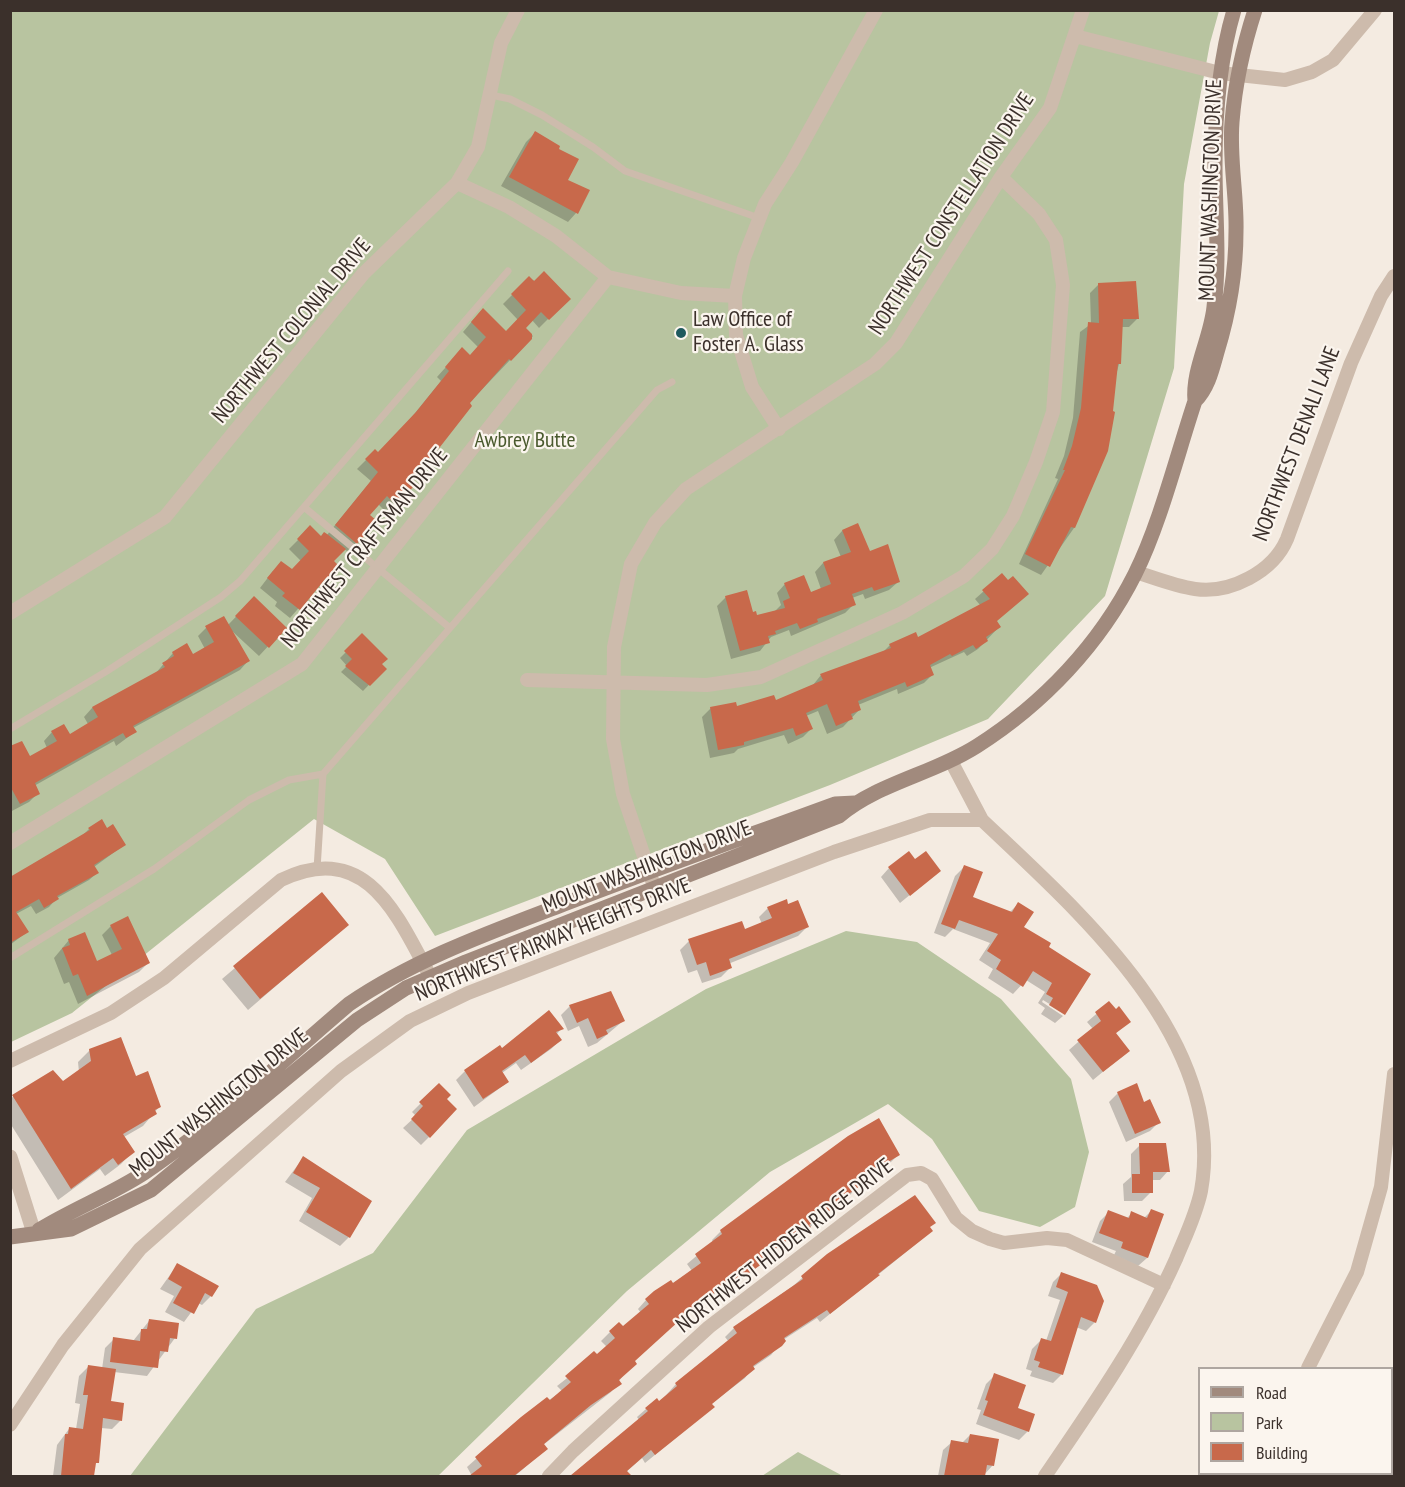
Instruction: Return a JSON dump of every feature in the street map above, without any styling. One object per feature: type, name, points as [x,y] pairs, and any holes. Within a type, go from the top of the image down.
[{"type":"main road","name":"MOUNT WASHINGTON DRIVE","points":[[34,1233],[71,1229],[151,1190],[357,1020],[406,988],[430,976],[839,816],[855,803],[951,761],[1009,725],[1073,666],[1110,618],[1136,572],[1195,401],[1195,383],[1215,298],[1217,231],[1215,166],[1220,73],[1234,10]]},
{"type":"main road","name":"MOUNT WASHINGTON DRIVE","points":[[1195,401],[1203,393],[1209,380],[1230,304],[1236,230],[1231,148],[1238,74],[1255,10]]},
{"type":"main road","name":"MOUNT WASHINGTON DRIVE","points":[[34,1233],[67,1212],[143,1173],[180,1147],[349,1004],[377,984],[512,923],[835,804],[855,803]]},
{"type":"main road","points":[[10,1237],[34,1233]]},
{"type":"street","name":"NORTHWEST COLONIAL DRIVE","points":[[10,613],[165,517],[363,274],[457,183],[478,147],[501,43],[518,10]]},
{"type":"street","points":[[779,429],[749,376],[736,335],[735,296],[744,258],[765,204],[792,162],[876,10]]},
{"type":"street","name":"NORTHWEST CONSTELLATION DRIVE","points":[[655,889],[617,774],[613,739],[614,647],[631,564],[655,523],[686,489],[876,364],[896,343],[1001,177],[1050,108],[1083,10]]},
{"type":"street","points":[[1076,36],[1220,73],[1285,80],[1312,72],[1333,60],[1375,10]]},
{"type":"street","points":[[527,680],[707,685],[761,677],[902,613],[964,576],[992,549],[1013,516],[1036,462],[1053,412],[1063,285],[1056,240],[1039,214],[1001,177]]},
{"type":"street","points":[[457,183],[509,207],[556,236],[608,277],[681,293],[735,296]]},
{"type":"street","name":"NORTHWEST DENALI LANE","points":[[1136,572],[1196,589],[1215,588],[1244,581],[1279,554],[1287,539],[1351,363],[1381,296],[1395,276]]},
{"type":"street","name":"NORTHWEST CRAFTSMAN DRIVE","points":[[10,843],[302,664],[608,277]]},
{"type":"street","points":[[951,761],[982,820],[1058,892],[1105,942],[1145,993],[1169,1029],[1181,1054],[1200,1117],[1204,1167],[1195,1215],[1164,1285],[1116,1372],[1045,1476]]},
{"type":"street","name":"NORTHWEST FAIRWAY HEIGHTS DRIVE","points":[[10,1425],[63,1345],[140,1249],[341,1071],[410,1021],[468,993],[834,852],[930,820],[982,820]]},
{"type":"street","points":[[10,1061],[111,1013],[164,978],[281,880],[296,873],[317,869],[348,872],[379,891],[394,911],[430,976]]},
{"type":"street","points":[[1309,1367],[1357,1272],[1382,1187],[1395,1074]]},
{"type":"street","points":[[10,1157],[34,1233]]},
{"type":"street","name":"NORTHWEST HIDDEN RIDGE DRIVE","points":[[549,1476],[573,1451],[709,1327],[907,1175],[921,1173],[932,1179],[956,1218],[981,1235],[1004,1243],[1047,1238],[1067,1240],[1164,1285]]},
{"type":"lane","points":[[491,95],[510,99],[542,115],[594,147],[625,171],[759,218]]},
{"type":"lane","points":[[10,729],[221,597],[240,581],[508,271]]},
{"type":"lane","points":[[317,869],[323,774],[657,390],[672,382]]},
{"type":"lane","points":[[304,507],[450,628]]},
{"type":"lane","points":[[10,958],[154,870],[249,800],[289,780],[323,774]]},
{"type":"green space","name":"Awbrey Butte","points":[[11,11],[1219,11],[1210,43],[1184,184],[1174,368],[1105,596],[988,719],[830,785],[435,936],[385,859],[314,819],[72,1013],[11,1042]]},
{"type":"green space","points":[[846,931],[917,942],[1001,999],[1071,1079],[1089,1152],[1075,1207],[1040,1227],[979,1211],[932,1139],[888,1104],[770,1172],[627,1291],[438,1476],[130,1476],[256,1309],[373,1253],[467,1130],[706,989]]},
{"type":"green space","points":[[798,1452],[843,1476],[762,1476]]},
{"type":"building","points":[[535,131],[560,146],[559,149],[579,159],[568,180],[590,190],[578,214],[509,177]]},
{"type":"building","points":[[544,271],[571,299],[549,320],[541,312],[526,328],[532,334],[532,339],[511,361],[509,359],[470,403],[472,406],[440,447],[408,481],[414,486],[396,505],[387,496],[370,515],[377,521],[357,544],[335,525],[378,472],[365,459],[375,449],[378,452],[416,412],[449,371],[445,367],[462,347],[470,355],[486,337],[471,322],[483,308],[506,331],[526,310],[511,294],[529,276],[534,281]]},
{"type":"building","points":[[1136,281],[1139,319],[1123,319],[1121,364],[1118,364],[1113,411],[1115,412],[1108,451],[1075,528],[1071,527],[1050,567],[1025,554],[1065,470],[1063,470],[1072,446],[1081,408],[1088,322],[1099,323],[1098,283]]},
{"type":"building","points":[[858,523],[870,551],[888,544],[900,582],[874,591],[872,587],[852,594],[856,605],[817,619],[818,622],[800,629],[797,623],[775,631],[776,634],[768,636],[770,643],[740,651],[725,596],[747,590],[753,612],[756,611],[757,615],[785,608],[783,601],[790,598],[784,583],[804,575],[811,592],[831,584],[823,562],[851,552],[842,530]]},
{"type":"building","points":[[310,525],[321,536],[324,532],[346,549],[334,561],[340,567],[328,580],[326,578],[300,610],[282,596],[285,593],[267,578],[281,561],[292,569],[309,551],[297,539]]},
{"type":"building","points":[[1002,573],[1008,580],[1013,576],[1029,594],[997,621],[1001,627],[986,637],[988,641],[976,649],[973,645],[930,665],[934,675],[907,687],[905,682],[858,701],[861,710],[851,714],[853,719],[836,726],[827,704],[806,713],[813,729],[796,736],[793,728],[744,742],[744,745],[718,750],[710,707],[736,702],[737,706],[774,695],[776,700],[823,680],[820,674],[891,648],[889,644],[916,632],[918,637],[990,599],[982,590]]},
{"type":"building","points":[[254,596],[287,628],[269,648],[235,616]]},
{"type":"building","points":[[224,616],[250,661],[133,726],[137,732],[126,738],[123,733],[35,783],[40,794],[20,804],[10,786],[10,746],[22,741],[30,756],[57,741],[51,731],[64,724],[70,734],[98,717],[92,707],[165,667],[162,663],[174,656],[172,652],[187,643],[193,654],[214,642],[205,626]]},
{"type":"building","points":[[362,633],[388,659],[382,664],[387,669],[370,686],[345,666],[352,659],[344,651]]},
{"type":"building","points":[[102,819],[107,828],[113,824],[126,845],[94,865],[99,873],[57,896],[59,899],[44,908],[39,899],[16,912],[29,932],[10,943],[10,877],[90,830],[88,828]]},
{"type":"building","points":[[909,851],[915,859],[926,851],[941,871],[910,896],[888,867]]},
{"type":"building","points":[[964,865],[983,872],[973,897],[1012,912],[1018,902],[1034,912],[1024,927],[1051,943],[1049,947],[1091,974],[1065,1015],[1049,1005],[1053,998],[1046,994],[1052,983],[1033,971],[1023,987],[996,969],[1001,960],[987,951],[998,934],[959,920],[955,929],[941,924]]},
{"type":"building","points":[[322,892],[349,925],[260,999],[233,966]]},
{"type":"building","points":[[787,899],[788,904],[798,900],[809,927],[729,959],[732,968],[710,976],[706,962],[697,965],[688,939],[742,921],[745,929],[772,918],[767,907]]},
{"type":"building","points":[[128,916],[150,963],[87,996],[78,974],[73,976],[62,948],[70,945],[68,939],[85,932],[97,961],[122,949],[110,925]]},
{"type":"building","points":[[611,991],[625,1021],[606,1030],[608,1034],[597,1039],[588,1018],[577,1023],[569,1005]]},
{"type":"building","points":[[1109,1001],[1116,1009],[1119,1006],[1131,1022],[1116,1033],[1130,1051],[1103,1072],[1077,1040],[1101,1021],[1095,1012]]},
{"type":"building","points":[[549,1010],[564,1029],[556,1032],[562,1040],[531,1063],[525,1055],[502,1071],[509,1082],[483,1099],[464,1070],[500,1045],[502,1048]]},
{"type":"building","points":[[121,1037],[136,1076],[148,1071],[161,1107],[155,1110],[157,1114],[123,1134],[135,1152],[118,1165],[113,1158],[71,1189],[12,1095],[53,1070],[63,1081],[91,1061],[89,1049]]},
{"type":"building","points":[[439,1083],[451,1095],[447,1099],[457,1109],[430,1138],[411,1119],[423,1106],[419,1102]]},
{"type":"building","points":[[1137,1083],[1144,1102],[1150,1099],[1161,1123],[1135,1134],[1117,1092]]},
{"type":"building","points":[[879,1118],[900,1155],[866,1175],[868,1177],[859,1183],[860,1186],[830,1207],[832,1209],[809,1225],[811,1227],[800,1235],[798,1232],[759,1261],[762,1264],[733,1284],[731,1282],[720,1289],[678,1319],[679,1321],[635,1361],[637,1364],[619,1380],[622,1384],[591,1405],[544,1444],[548,1449],[514,1476],[469,1476],[482,1466],[475,1457],[547,1397],[550,1400],[571,1382],[565,1376],[594,1351],[597,1354],[615,1338],[609,1331],[619,1322],[623,1326],[649,1304],[645,1299],[654,1291],[671,1280],[673,1283],[701,1263],[695,1254],[722,1234],[720,1230],[848,1136]]},
{"type":"building","points":[[1139,1143],[1166,1143],[1170,1172],[1153,1172],[1153,1193],[1132,1193],[1132,1174],[1140,1174]]},
{"type":"building","points":[[303,1156],[372,1201],[350,1238],[306,1212],[320,1188],[293,1173]]},
{"type":"building","points":[[915,1195],[936,1223],[930,1227],[933,1231],[878,1274],[880,1275],[830,1314],[827,1310],[784,1338],[786,1341],[782,1346],[753,1366],[755,1369],[712,1404],[715,1407],[655,1455],[651,1450],[627,1471],[632,1476],[570,1476],[648,1411],[645,1408],[657,1398],[659,1401],[677,1386],[675,1383],[737,1333],[733,1327],[803,1279],[801,1276],[827,1254]]},
{"type":"building","points":[[1151,1209],[1164,1214],[1148,1258],[1121,1248],[1123,1242],[1099,1233],[1108,1210],[1129,1218],[1131,1211],[1147,1218]]},
{"type":"building","points":[[177,1263],[219,1286],[212,1297],[205,1293],[194,1314],[173,1303],[182,1287],[168,1279]]},
{"type":"building","points":[[1061,1272],[1097,1285],[1104,1301],[1096,1323],[1081,1317],[1063,1375],[1038,1367],[1040,1362],[1034,1360],[1041,1338],[1051,1341],[1068,1292],[1056,1287]]},
{"type":"building","points":[[149,1319],[179,1323],[177,1339],[170,1338],[168,1352],[160,1351],[158,1368],[110,1362],[113,1337],[140,1341],[141,1329],[147,1329]]},
{"type":"building","points":[[88,1365],[116,1369],[111,1401],[124,1403],[122,1421],[103,1418],[99,1463],[96,1463],[94,1476],[61,1476],[65,1434],[68,1434],[69,1427],[83,1429],[88,1395],[83,1395]]},
{"type":"building","points":[[994,1373],[1026,1385],[1018,1408],[1035,1414],[1029,1432],[983,1415],[988,1401],[985,1400]]},
{"type":"building","points":[[970,1434],[999,1439],[994,1466],[987,1465],[985,1476],[944,1476],[951,1440],[968,1443]]},
{"type":"place","name":"Law Office of Foster A. Glass","points":[[681,333]]}]
